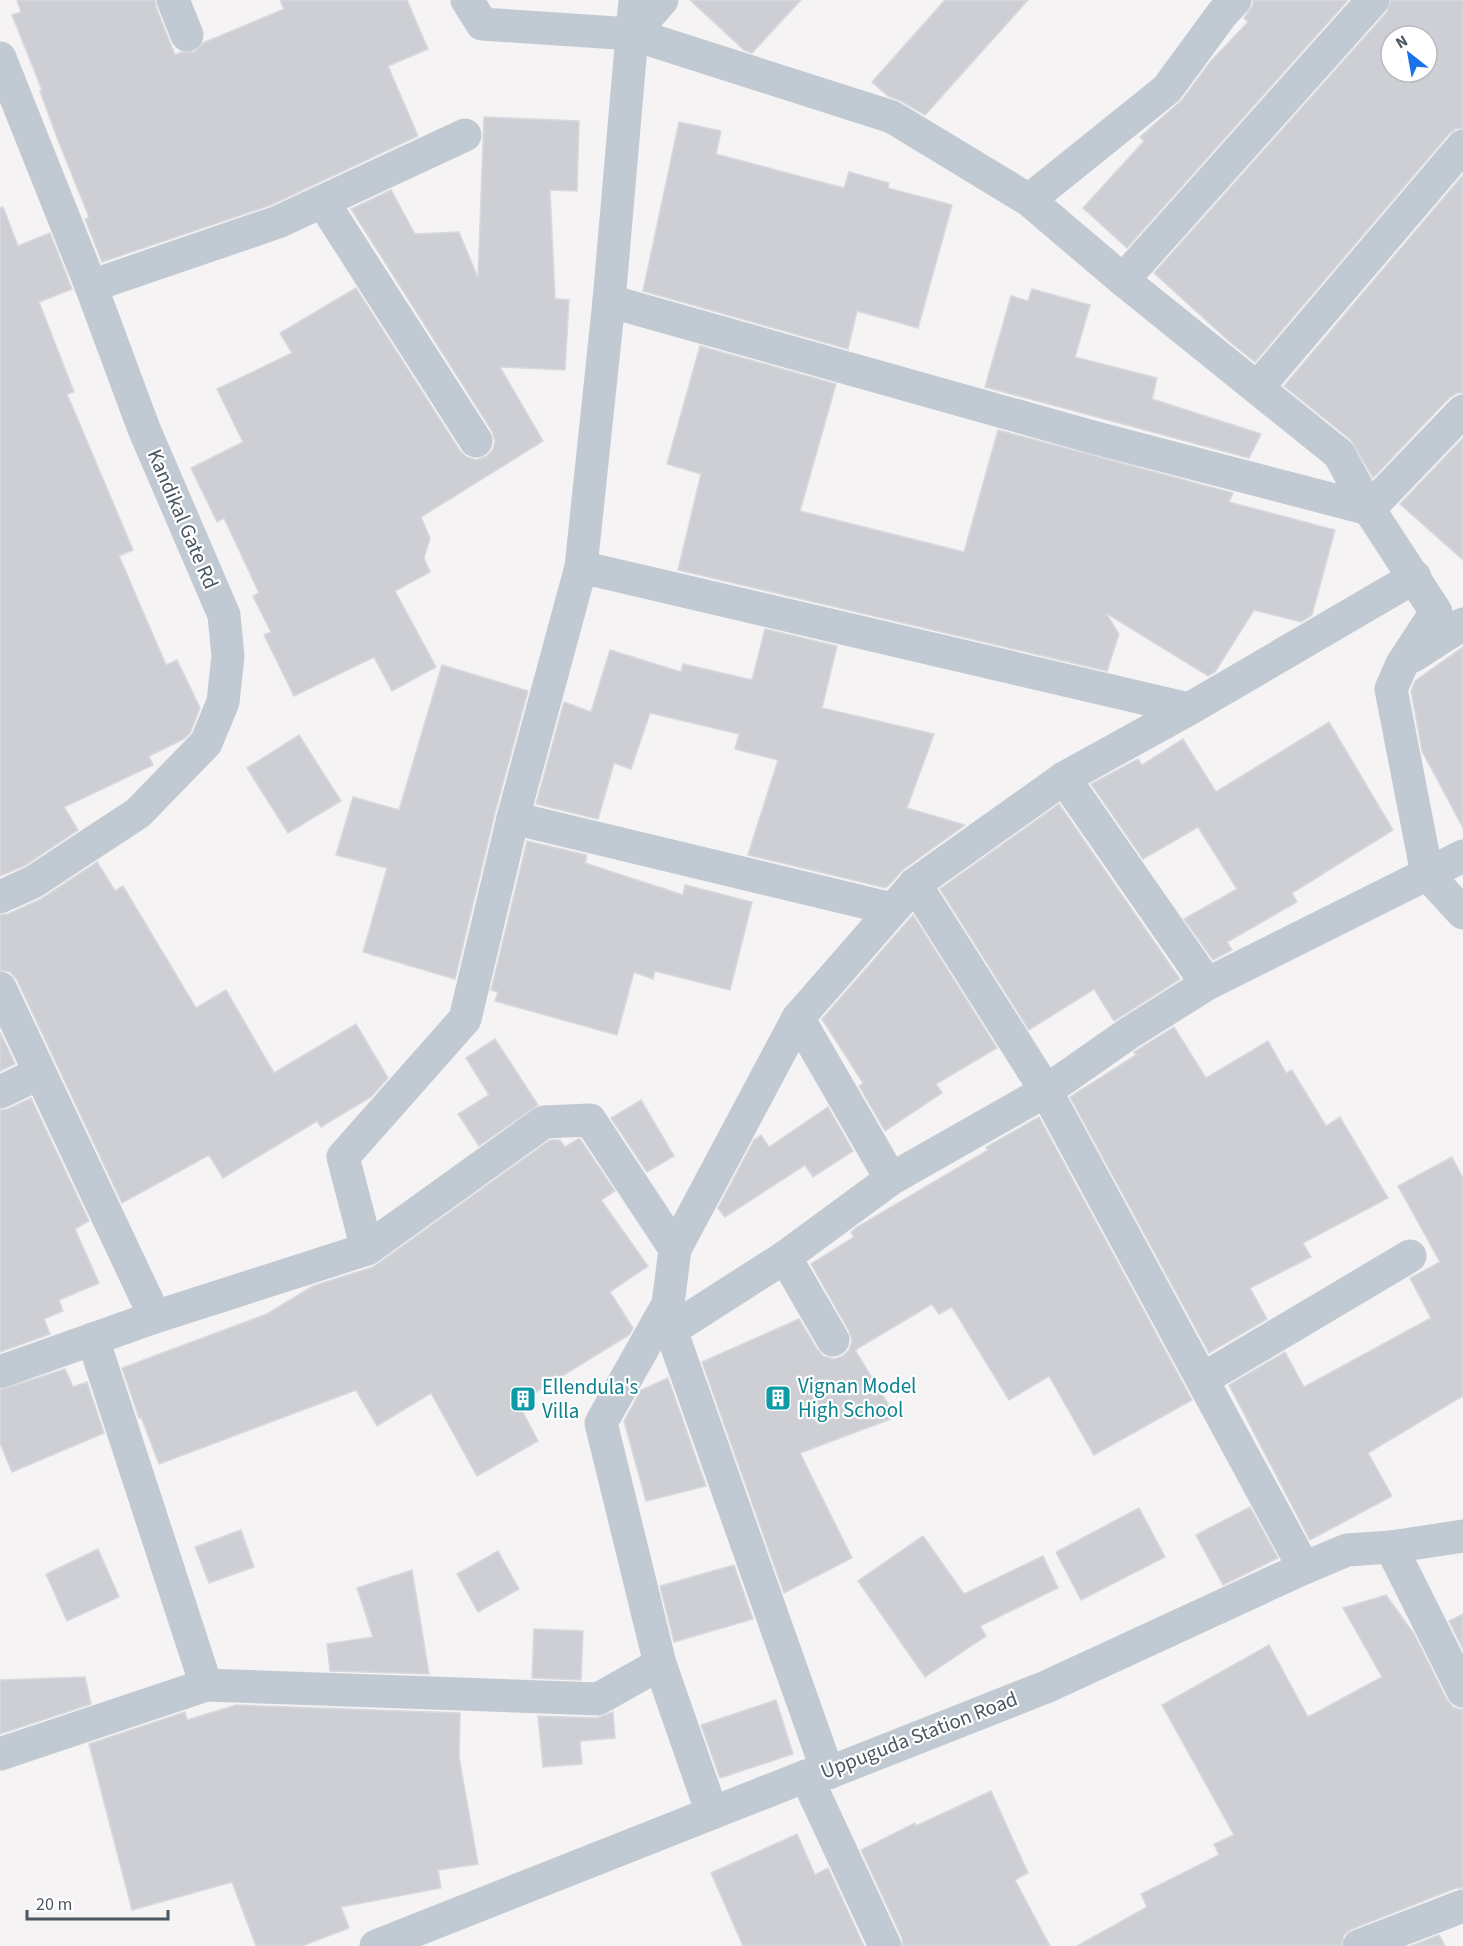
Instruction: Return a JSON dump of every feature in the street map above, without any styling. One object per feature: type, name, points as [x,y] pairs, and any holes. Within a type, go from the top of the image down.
[{"type":"street","points":[[174,0],[188,35]]},
{"type":"street","points":[[467,0],[483,24],[632,34],[892,117],[1029,200],[1339,454],[1369,509],[1436,612],[1402,664],[1391,689],[1427,874],[1463,913]]},
{"type":"street","points":[[367,1249],[343,1158],[465,1019],[513,818],[581,567],[609,301],[635,0]]},
{"type":"street","points":[[632,34],[662,0]]},
{"type":"street","points":[[1124,280],[1373,0]]},
{"type":"street","points":[[1029,200],[1167,89],[1221,5]]},
{"type":"street","name":"Kandikal Gate Rd","points":[[0,57],[91,286],[144,429],[224,615],[228,656],[223,702],[206,743],[138,813],[33,882],[0,897]]},
{"type":"street","points":[[91,286],[278,222],[465,135]]},
{"type":"street","points":[[1258,387],[1463,146]]},
{"type":"street","points":[[323,202],[476,441]]},
{"type":"street","points":[[609,301],[1096,438],[1369,509]]},
{"type":"street","points":[[1369,509],[1463,411]]},
{"type":"street","points":[[581,567],[1189,709]]},
{"type":"street","points":[[885,1946],[817,1774],[669,1317],[675,1248],[798,1018],[915,884],[1064,778],[1189,709],[1415,577]]},
{"type":"street","points":[[1402,664],[1463,624]]},
{"type":"street","points":[[1064,778],[1207,984]]},
{"type":"street","points":[[513,818],[892,909]]},
{"type":"street","points":[[712,1813],[660,1664],[601,1423],[669,1317],[785,1257],[891,1179],[1046,1090],[1129,1033],[1207,984],[1463,856]]},
{"type":"street","points":[[915,884],[1046,1090],[1304,1568]]},
{"type":"street","points":[[0,988],[155,1317]]},
{"type":"street","points":[[798,1018],[891,1179]]},
{"type":"street","points":[[0,1092],[40,1073]]},
{"type":"street","points":[[0,1372],[155,1317],[367,1249],[544,1122],[590,1120],[675,1248]]},
{"type":"street","points":[[1203,1379],[1410,1256]]},
{"type":"street","points":[[785,1257],[833,1340]]},
{"type":"street","points":[[93,1339],[206,1685]]},
{"type":"street","name":"Uppuguda Station Road","points":[[376,1946],[712,1813],[1046,1687],[1347,1550],[1463,1536]]},
{"type":"street","points":[[1391,1546],[1463,1691]]},
{"type":"street","points":[[0,1754],[206,1685],[598,1699],[660,1664]]},
{"type":"street","points":[[1359,1946],[1463,1906]]},
{"type":"building","points":[[17,0],[155,0],[175,55],[181,52],[194,52],[203,43],[284,9],[280,0],[407,0],[428,49],[388,66],[418,136],[271,205],[102,262],[85,219],[89,217],[12,15],[21,12]]},
{"type":"building","points":[[690,0],[801,0],[752,53],[744,50]]},
{"type":"building","points":[[945,0],[1028,0],[925,115],[888,96],[872,82]]},
{"type":"building","points":[[1253,0],[1348,0],[1127,248],[1083,208],[1144,141],[1140,137],[1182,100],[1210,62],[1248,22],[1244,18],[1253,5]]},
{"type":"building","points":[[1391,0],[1463,0],[1463,128],[1456,129],[1449,134],[1255,362],[1154,273],[1387,12]]},
{"type":"building","points":[[484,117],[579,121],[577,191],[550,190],[555,299],[569,300],[565,370],[500,367],[543,441],[421,517],[430,538],[424,558],[430,572],[395,591],[436,667],[392,691],[374,657],[294,696],[264,635],[271,632],[253,596],[259,593],[224,518],[217,522],[191,468],[243,442],[217,389],[292,353],[280,333],[356,288],[460,451],[476,460],[487,456],[493,449],[495,441],[492,431],[351,209],[391,190],[415,234],[459,232],[478,278]]},
{"type":"building","points":[[679,122],[721,131],[716,154],[844,188],[849,172],[889,183],[888,188],[952,205],[918,328],[857,311],[848,349],[643,291]]},
{"type":"building","points":[[1463,175],[1463,393],[1457,393],[1449,398],[1373,478],[1351,440],[1284,386]]},
{"type":"building","points":[[3,207],[18,246],[50,233],[72,289],[39,302],[74,392],[67,394],[133,550],[119,556],[166,665],[177,660],[200,708],[190,733],[184,739],[149,756],[153,765],[64,807],[78,830],[24,866],[0,876],[0,208]]},
{"type":"building","points":[[1032,289],[1090,305],[1075,357],[1157,378],[1152,399],[1261,434],[1249,458],[985,387],[1011,296],[1028,301]]},
{"type":"building","points":[[700,346],[836,384],[800,511],[964,552],[998,430],[1233,493],[1229,502],[1335,530],[1312,615],[1301,622],[1254,610],[1215,672],[1208,676],[1106,613],[1119,634],[1107,671],[678,570],[701,474],[667,464]]},
{"type":"building","points":[[1463,438],[1463,560],[1400,504]]},
{"type":"building","points":[[765,629],[837,646],[822,708],[934,734],[907,808],[965,825],[904,869],[886,888],[748,855],[778,760],[735,749],[739,734],[650,713],[631,769],[614,763],[598,819],[536,804],[564,702],[591,712],[610,650],[681,672],[683,664],[752,680]]},
{"type":"building","points":[[1463,647],[1463,828],[1422,751],[1411,691],[1415,681]]},
{"type":"building","points":[[442,665],[528,691],[495,813],[455,979],[363,952],[387,868],[336,855],[353,797],[399,810]]},
{"type":"building","points":[[1329,722],[1393,830],[1292,893],[1297,902],[1227,942],[1232,950],[1213,960],[1184,919],[1237,889],[1198,827],[1143,859],[1091,784],[1138,759],[1142,765],[1183,739],[1216,792]]},
{"type":"building","points":[[299,735],[341,801],[288,833],[247,768]]},
{"type":"building","points":[[1059,804],[1180,979],[1114,1021],[1094,989],[1029,1030],[940,889]]},
{"type":"building","points":[[527,841],[587,855],[585,863],[683,895],[685,885],[752,902],[730,990],[655,971],[653,979],[634,972],[617,1035],[495,1001],[498,992],[491,990]]},
{"type":"building","points":[[97,862],[115,891],[123,886],[196,1008],[226,990],[274,1073],[356,1024],[388,1078],[371,1097],[321,1127],[317,1121],[223,1178],[209,1155],[122,1203],[17,980],[10,972],[0,970],[0,915],[8,914],[41,899]]},
{"type":"building","points":[[913,915],[997,1048],[936,1084],[942,1093],[885,1131],[859,1086],[863,1083],[822,1019]]},
{"type":"building","points":[[1174,1027],[1206,1078],[1268,1041],[1286,1073],[1292,1070],[1326,1126],[1340,1117],[1388,1198],[1303,1243],[1311,1257],[1250,1288],[1267,1319],[1209,1353],[1070,1097],[1136,1055],[1134,1052]]},
{"type":"building","points":[[0,1032],[15,1064],[0,1071]]},
{"type":"building","points":[[495,1039],[538,1105],[479,1146],[458,1114],[489,1095],[466,1058]]},
{"type":"building","points":[[31,1098],[89,1221],[75,1229],[99,1283],[59,1300],[63,1311],[44,1319],[50,1334],[0,1352],[0,1110],[8,1109]]},
{"type":"building","points":[[641,1100],[674,1156],[647,1172],[611,1118]]},
{"type":"building","points":[[828,1107],[853,1151],[813,1177],[805,1165],[725,1217],[718,1208],[754,1140],[761,1135],[769,1147]]},
{"type":"building","points":[[1039,1117],[1192,1400],[1094,1455],[1049,1376],[1009,1400],[952,1307],[939,1314],[932,1304],[855,1350],[896,1417],[800,1453],[852,1558],[784,1593],[702,1362],[799,1319],[823,1356],[834,1359],[843,1356],[849,1350],[852,1341],[849,1331],[811,1264],[854,1237],[851,1232],[857,1227],[988,1150],[986,1147]]},
{"type":"building","points":[[578,1139],[615,1191],[601,1200],[648,1266],[610,1292],[633,1328],[629,1335],[518,1403],[538,1441],[477,1476],[431,1393],[377,1426],[356,1390],[159,1464],[141,1417],[139,1418],[122,1368],[267,1314],[313,1286],[373,1267],[550,1140],[560,1140],[565,1147]]},
{"type":"building","points":[[1452,1157],[1463,1178],[1463,1396],[1368,1453],[1392,1496],[1310,1540],[1229,1385],[1285,1352],[1304,1387],[1431,1318],[1410,1278],[1440,1262],[1398,1186]]},
{"type":"building","points":[[65,1369],[73,1387],[87,1382],[104,1433],[12,1472],[0,1443],[0,1390]]},
{"type":"building","points":[[668,1378],[706,1486],[646,1501],[624,1421],[641,1390]]},
{"type":"building","points":[[1250,1507],[1278,1558],[1223,1585],[1196,1535]]},
{"type":"building","points":[[1139,1508],[1165,1557],[1081,1600],[1056,1552]]},
{"type":"building","points":[[241,1530],[254,1567],[209,1583],[195,1547]]},
{"type":"building","points":[[923,1536],[964,1594],[1043,1556],[1058,1588],[980,1626],[986,1636],[925,1677],[858,1581]]},
{"type":"building","points":[[98,1549],[119,1597],[67,1621],[46,1574]]},
{"type":"building","points":[[498,1551],[519,1589],[478,1612],[457,1574]]},
{"type":"building","points":[[734,1565],[753,1619],[674,1642],[660,1586]]},
{"type":"building","points":[[412,1570],[429,1674],[330,1671],[327,1644],[373,1637],[357,1588]]},
{"type":"building","points":[[1386,1595],[1414,1634],[1447,1700],[1453,1707],[1463,1710],[1463,1888],[1456,1888],[1352,1929],[1344,1935],[1341,1946],[1077,1946],[1147,1907],[1141,1894],[1219,1855],[1214,1844],[1234,1835],[1162,1705],[1269,1645],[1308,1717],[1382,1677],[1343,1608]]},
{"type":"building","points":[[1463,1614],[1463,1649],[1449,1621]]},
{"type":"building","points":[[534,1629],[583,1631],[581,1680],[532,1678]]},
{"type":"building","points":[[85,1677],[91,1704],[0,1734],[0,1680]]},
{"type":"building","points":[[776,1700],[793,1754],[720,1778],[701,1725]]},
{"type":"building","points":[[236,1705],[460,1713],[459,1757],[478,1864],[438,1870],[441,1888],[341,1907],[349,1928],[302,1946],[256,1946],[232,1882],[132,1910],[89,1744],[185,1712],[187,1720]]},
{"type":"building","points":[[613,1712],[615,1738],[580,1741],[582,1764],[543,1767],[538,1716],[597,1718]]},
{"type":"building","points":[[991,1791],[1028,1873],[1015,1880],[1050,1946],[903,1946],[902,1938],[861,1850],[915,1823],[916,1826]]},
{"type":"building","points":[[797,1834],[815,1875],[828,1868],[864,1946],[743,1946],[711,1873]]},
{"type":"building","points":[[1439,1935],[1445,1946],[1411,1946]]},
{"type":"place","name":"Vignan Model High School","points":[[778,1398]]},
{"type":"place","name":"Ellendula's Villa","points":[[523,1399]]}]
